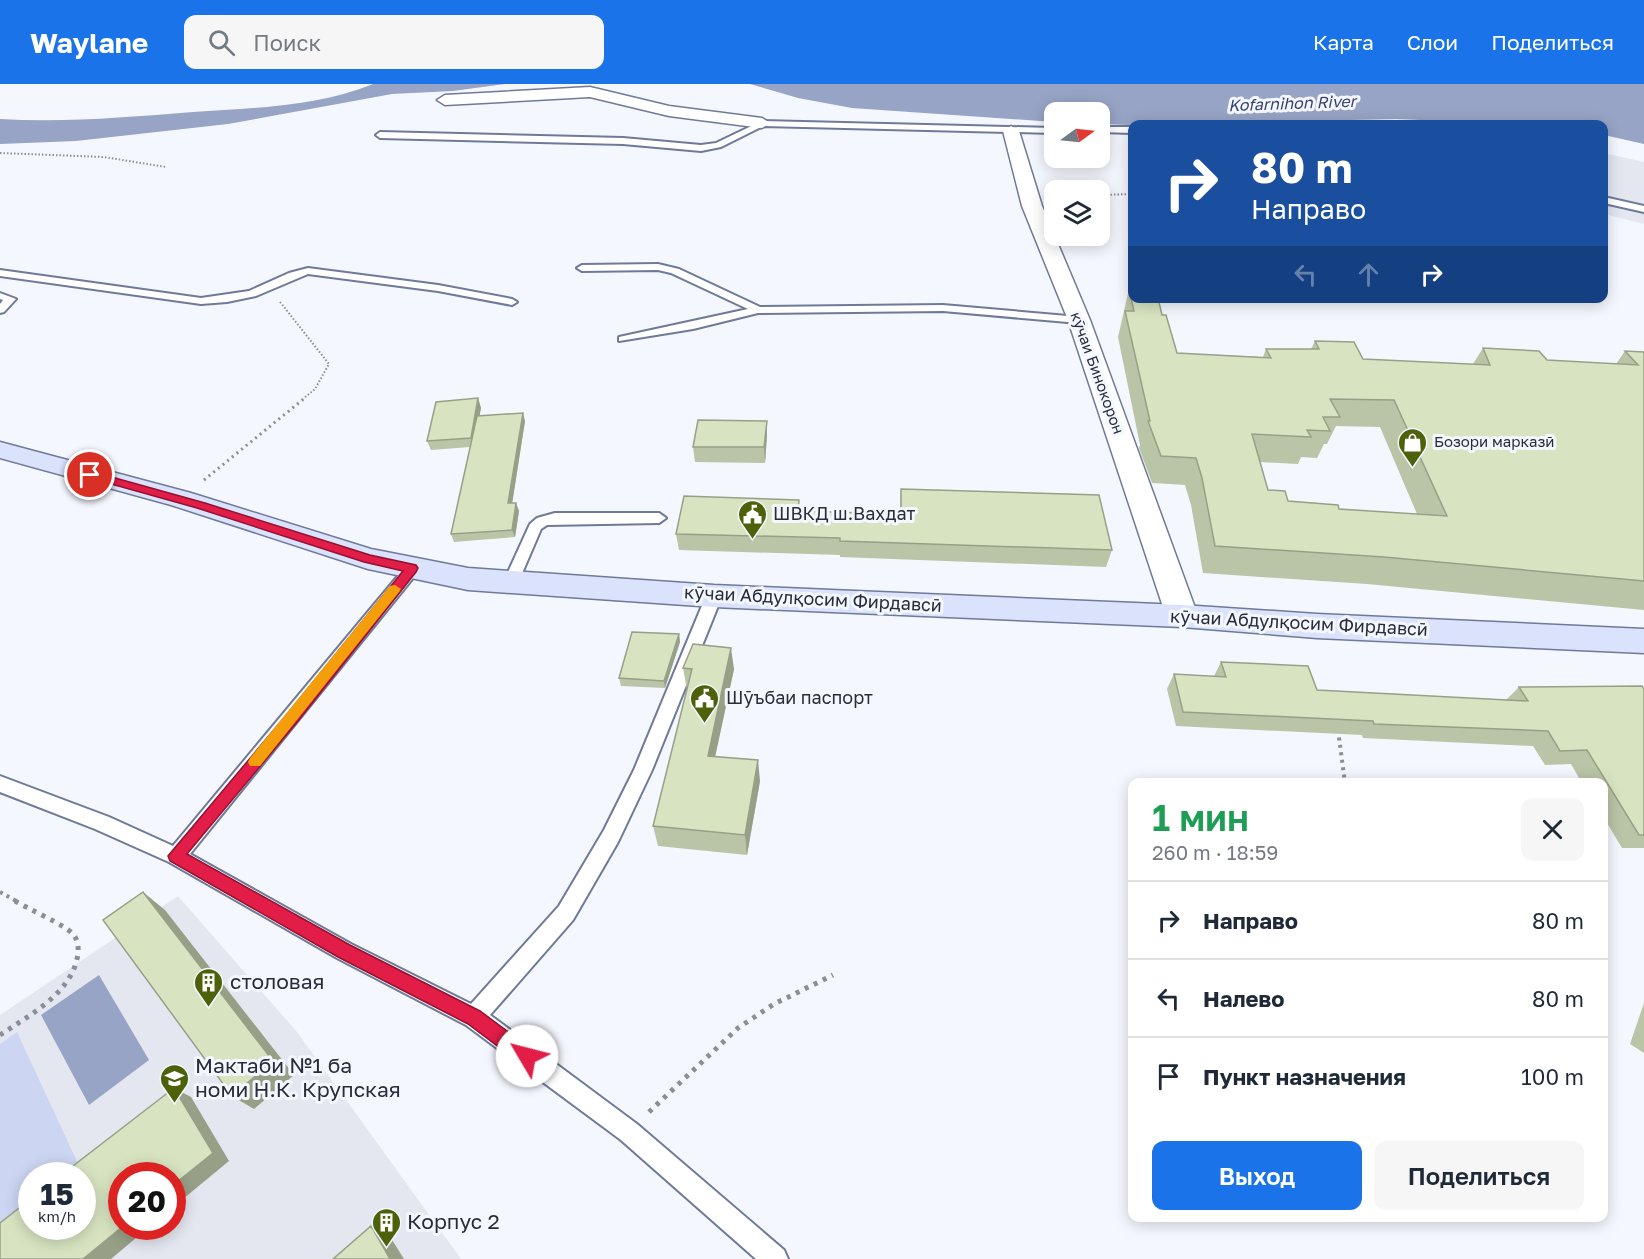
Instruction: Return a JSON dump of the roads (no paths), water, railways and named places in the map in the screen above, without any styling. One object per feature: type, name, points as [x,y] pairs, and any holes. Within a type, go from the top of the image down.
[{"type":"street","points":[[446,100],[590,92],[669,111],[762,123]]},
{"type":"street","name":"кӯчаи Бинокорон","points":[[1011,131],[1032,206],[1079,320],[1182,616]]},
{"type":"street","name":"кӯчаи Абдулқосим Фирдавсӣ","points":[[0,450],[181,499],[368,559],[468,579],[714,596],[1182,616],[1317,626],[1644,641]]},
{"type":"lane","points":[[380,135],[612,140],[700,148],[718,145],[762,123],[1044,131]]},
{"type":"lane","points":[[1110,130],[1128,130]]},
{"type":"lane","points":[[1608,201],[1644,209]]},
{"type":"lane","points":[[582,268],[658,267],[675,271],[758,310]]},
{"type":"lane","points":[[0,273],[201,301],[234,298],[268,288],[295,274],[308,271],[438,288],[512,302]]},
{"type":"lane","points":[[0,296],[11,299],[0,310]]},
{"type":"lane","points":[[623,339],[693,327],[758,310],[943,308],[1079,320]]},
{"type":"lane","points":[[512,581],[535,527],[542,521],[555,518],[659,518]]},
{"type":"lane","points":[[176,856],[293,717],[411,568]]},
{"type":"lane","points":[[474,1017],[566,914],[612,836],[714,596]]},
{"type":"lane","points":[[0,784],[102,823],[176,856],[344,951],[474,1017],[629,1132],[775,1259]]},
{"type":"water","points":[[373,84],[505,84],[453,91],[392,94],[228,124],[76,141],[0,144],[0,119],[96,119],[284,105],[330,98]]},
{"type":"water","name":"Kofarnihon River","points":[[750,84],[1644,84],[1644,144],[1608,136],[1608,120],[1128,120],[1128,125],[1110,124],[1110,102],[1044,102],[1044,121],[852,108],[798,98]]},
{"type":"water","points":[[99,975],[149,1060],[89,1105],[41,1015]]},
{"type":"place","name":"Бозори марказӣ","points":[[1413,468]]},
{"type":"place","name":"ШВКД ш.Вахдат","points":[[752,540]]},
{"type":"place","name":"Шӯъбаи паспорт","points":[[705,724]]},
{"type":"place","name":"столовая","points":[[209,1008]]},
{"type":"place","name":"Мактаби №1 ба номи Н.К. Крупская","points":[[174,1104]]},
{"type":"place","name":"Корпус 2","points":[[386,1248]]}]
